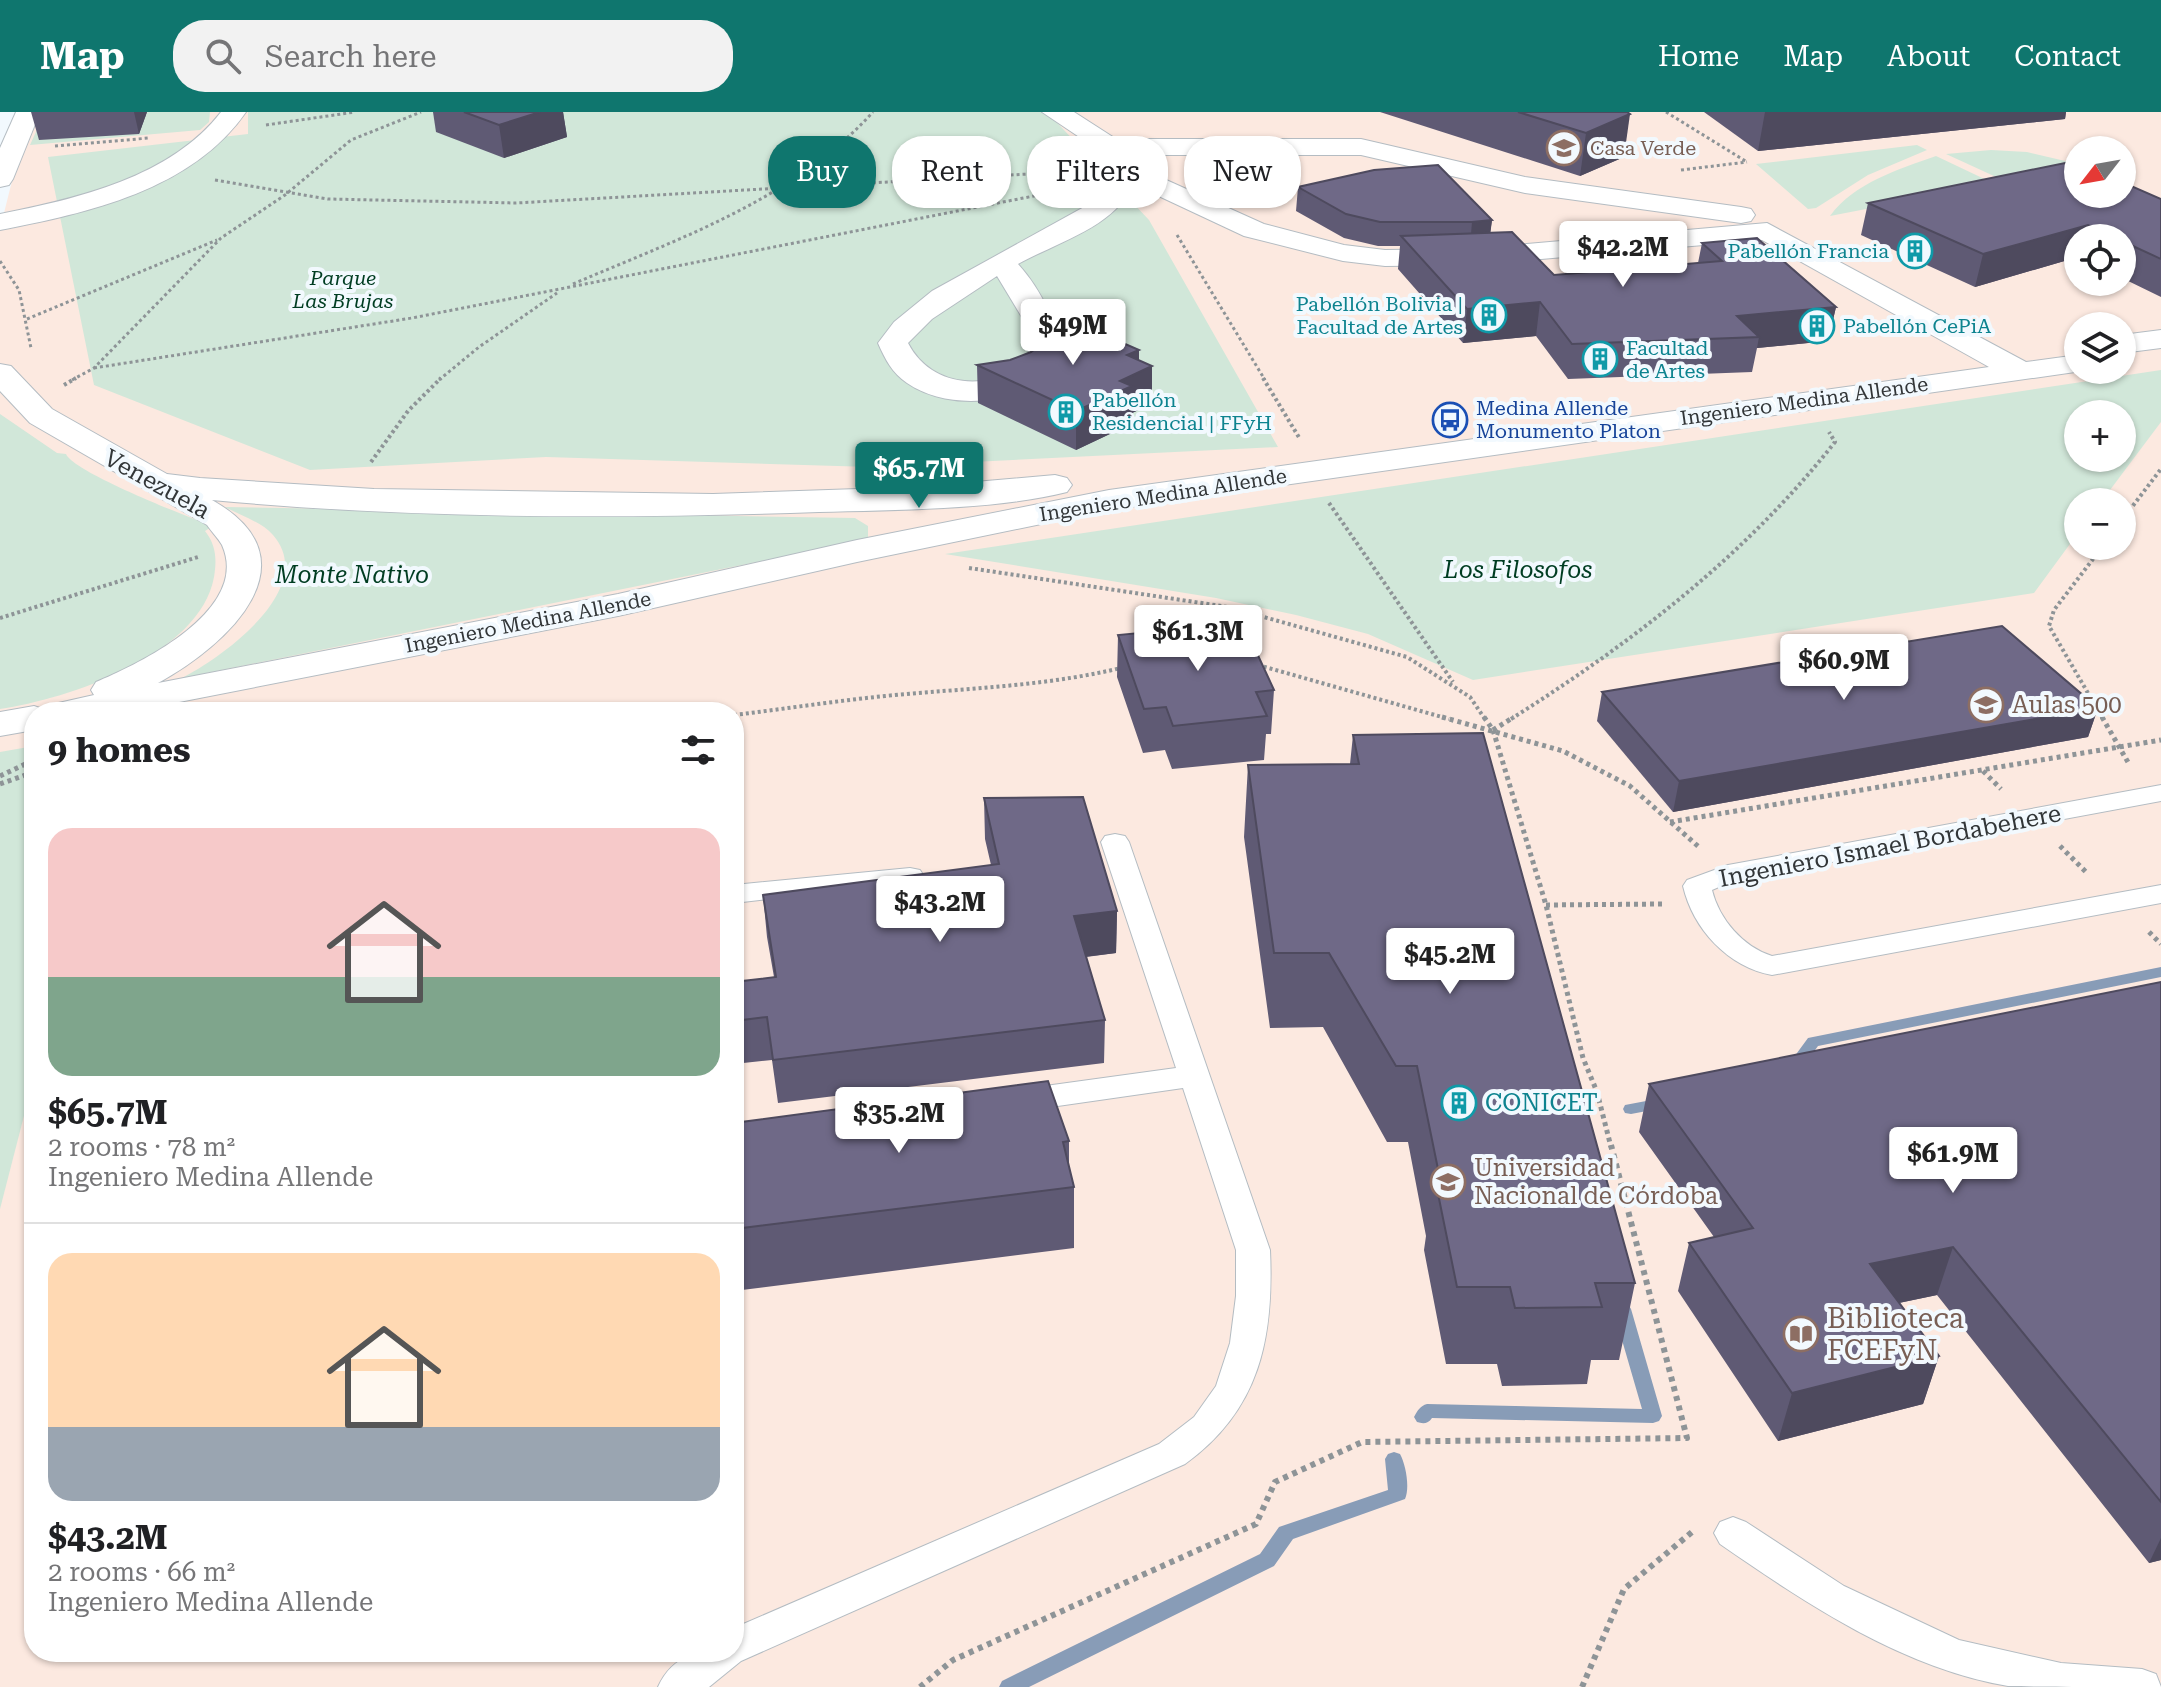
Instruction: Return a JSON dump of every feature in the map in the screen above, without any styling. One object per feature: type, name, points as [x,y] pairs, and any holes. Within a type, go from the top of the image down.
[{"type":"street","points":[[0,179],[28,112]]},
{"type":"street","points":[[0,222],[105,194],[159,173],[190,156],[221,131],[234,112]]},
{"type":"street","points":[[1054,112],[1081,125],[1091,136]]},
{"type":"street","points":[[1168,161],[1361,147],[1525,185],[1740,215],[1779,230],[2033,364]]},
{"type":"street","points":[[1168,189],[1254,230],[1299,244],[1385,258],[1470,257],[1779,230]]},
{"type":"street","points":[[1001,263],[1024,289],[1042,327],[1046,361],[1038,371],[1012,385],[976,392],[935,383],[910,369],[896,356],[893,343],[899,332],[934,304],[1001,263],[1100,208]]},
{"type":"street","points":[[2136,342],[2161,339]]},
{"type":"street","name":"Ingeniero Medina Allende","points":[[119,702],[602,608],[902,542],[1177,489],[1811,399],[2033,364],[2064,354]]},
{"type":"street","points":[[2136,357],[2161,354]]},
{"type":"street","name":"Ingeniero Medina Allende","points":[[156,483],[241,494],[470,502],[809,505],[883,502],[1077,483],[2033,364]]},
{"type":"street","name":"Venezuela","points":[[0,373],[41,416],[219,518],[241,545]]},
{"type":"street","points":[[883,502],[902,542]]},
{"type":"street","points":[[74,702],[116,687],[174,658],[205,635],[232,605],[245,575],[241,545]]},
{"type":"lane","name":"Ingeniero Ismael Bordabehere","points":[[2154,794],[1728,873],[1697,886],[1699,904],[1739,952],[1767,965],[1797,963],[2161,894]]},
{"type":"lane","points":[[744,1642],[1172,1454],[1207,1427],[1234,1387],[1247,1349],[1256,1287],[1253,1250],[1115,842]]},
{"type":"lane","points":[[744,893],[910,876]]},
{"type":"lane","points":[[979,1107],[1194,1076]]},
{"type":"lane","points":[[1733,1533],[1830,1598],[1953,1656],[2061,1681],[2142,1687]]},
{"type":"lane","points":[[678,1687],[712,1662]]},
{"type":"path","points":[[27,319],[221,238],[285,195],[351,140],[421,112]]},
{"type":"path","points":[[855,136],[873,112]]},
{"type":"path","points":[[1666,112],[1747,162]]},
{"type":"path","points":[[876,182],[1027,171]]},
{"type":"path","points":[[159,173],[250,184],[285,195],[493,203],[768,189]]},
{"type":"path","points":[[94,368],[378,324],[562,289],[1027,185]]},
{"type":"path","points":[[366,470],[383,442],[435,383],[506,325],[562,289],[768,194]]},
{"type":"path","points":[[1176,232],[1308,453]]},
{"type":"path","points":[[61,387],[94,368],[221,238]]},
{"type":"path","points":[[0,261],[12,273],[27,319],[35,359]]},
{"type":"path","points":[[52,378],[74,394]]},
{"type":"path","points":[[1493,730],[1583,674],[1694,588],[1787,501],[1835,442],[1811,399]]},
{"type":"path","points":[[2136,502],[2161,469]]},
{"type":"path","points":[[1325,496],[1456,686]]},
{"type":"path","points":[[0,618],[241,545]]},
{"type":"path","points":[[2092,560],[2054,610],[2049,626],[2119,747],[2154,794]]},
{"type":"path","points":[[920,1687],[953,1660],[1256,1524],[1275,1482],[1362,1442],[1687,1438],[1597,1092],[1583,1058],[1546,905],[1493,730],[1470,697],[1407,657],[1228,607],[964,567]]},
{"type":"path","points":[[1255,664],[1563,751],[1630,786],[1728,873]]},
{"type":"path","points":[[744,714],[887,696],[969,692],[1065,681],[1134,666]]},
{"type":"path","points":[[1670,822],[2161,740]]},
{"type":"path","points":[[0,776],[24,765]]},
{"type":"path","points":[[1982,770],[2161,944]]},
{"type":"path","points":[[0,784],[24,776]]},
{"type":"path","points":[[1546,905],[1699,904]]},
{"type":"path","points":[[1582,1687],[1624,1589],[1697,1529],[1733,1533]]},
{"type":"shaded area","name":"Universidad Nacional de Córdoba","points":[[41,112],[2161,112],[2161,1687],[0,1687],[0,229],[13,177]]},
{"type":"green space","points":[[45,112],[210,112],[209,122],[200,130],[30,145]]},
{"type":"green space","name":"Parque Las Brujas","points":[[248,112],[1047,112],[1070,136],[1027,136],[1027,208],[1138,208],[1149,220],[1278,447],[871,467],[546,457],[310,470],[94,385],[48,157],[248,134]]},
{"type":"green space","points":[[1917,145],[1927,150],[1868,175],[1816,208],[1808,209],[1756,164]]},
{"type":"green space","points":[[1991,150],[2027,152],[2064,161],[2064,168],[2007,182],[1946,154]]},
{"type":"green space","points":[[1936,156],[1995,184],[1830,216],[1864,186]]},
{"type":"green space","name":"Los Filosofos","points":[[2161,370],[2161,422],[2136,455],[2136,400],[2064,400],[2064,472],[2124,472],[2112,488],[2064,488],[2064,552],[2034,593],[1473,680],[1368,634],[1216,598],[945,554],[2068,384],[2136,384],[2136,374]]},
{"type":"green space","points":[[0,414],[57,453],[66,454],[89,472],[213,526],[205,531],[215,552],[215,564],[214,577],[204,605],[184,629],[158,650],[94,683],[35,702],[0,709]]},
{"type":"green space","name":"Monte Nativo","points":[[225,507],[855,518],[868,526],[868,537],[856,542],[182,678],[241,638],[275,598],[284,577],[284,556],[273,535]]},
{"type":"green space","points":[[24,748],[24,1116],[0,1209],[0,752]]},
{"type":"building","points":[[464,112],[540,112],[499,125]]},
{"type":"building","points":[[1518,112],[1627,112],[1630,114],[1586,133]]},
{"type":"building","points":[[2064,163],[2064,208],[2136,208],[2136,188],[2161,199],[2161,259],[2136,247],[2136,224],[2064,224],[2064,232],[1983,254],[1868,203]]},
{"type":"building","points":[[1438,165],[1492,220],[1380,222],[1346,214],[1301,189],[1374,170]]},
{"type":"building","points":[[1512,232],[1554,275],[1722,261],[1702,243],[1757,238],[1836,307],[1737,316],[1759,337],[1572,344],[1540,302],[1467,309],[1401,236]]},
{"type":"building","points":[[1077,323],[1139,350],[1127,355],[1152,366],[1120,381],[1132,386],[1076,411],[977,365],[1010,360],[1031,352],[1058,331]]},
{"type":"building","points":[[1243,623],[1274,690],[1256,692],[1267,716],[1173,726],[1166,707],[1144,709],[1118,635]]},
{"type":"building","points":[[2002,626],[2098,708],[1679,781],[1602,692]]},
{"type":"building","points":[[1483,733],[1635,1283],[1595,1283],[1602,1307],[1515,1308],[1510,1287],[1457,1287],[1434,1174],[1439,1174],[1417,1066],[1396,1066],[1329,953],[1274,953],[1248,765],[1359,764],[1353,735]]},
{"type":"building","points":[[1083,797],[1117,911],[1074,916],[1105,1020],[773,1060],[767,1017],[744,1020],[744,981],[776,977],[763,895],[999,864],[984,798]]},
{"type":"building","points":[[2161,982],[2161,1502],[1953,1247],[1870,1264],[1939,1356],[1792,1393],[1689,1243],[1753,1228],[1649,1084]]},
{"type":"building","points":[[1048,1081],[1069,1141],[1063,1142],[1074,1187],[744,1228],[744,1122]]},
{"type":"waterway","points":[[1794,1068],[1813,1042],[2161,972]]},
{"type":"waterway","points":[[1631,1109],[1662,1103]]},
{"type":"waterway","points":[[1423,1417],[1427,1411],[1653,1416],[1622,1309]]},
{"type":"waterway","points":[[1009,1687],[1267,1560],[1286,1533],[1398,1494],[1394,1459]]},
{"type":"place","name":"Casa Verde","points":[[1564,148]]},
{"type":"place","name":"Pabellón Francia","points":[[1915,251]]},
{"type":"place","name":"Pabellón Bolivia | Facultad de Artes","points":[[1489,315]]},
{"type":"place","name":"Pabellón CePiA","points":[[1817,326]]},
{"type":"place","name":"Facultad de Artes","points":[[1600,359]]},
{"type":"place","name":"Pabellón Residencial | FFyH","points":[[1066,412]]},
{"type":"place","name":"Medina Allende Monumento Platon","points":[[1450,420]]},
{"type":"place","name":"Aulas 500","points":[[1986,705]]},
{"type":"place","name":"CONICET","points":[[1459,1103]]},
{"type":"place","name":"Universidad Nacional de Córdoba","points":[[1448,1182]]},
{"type":"place","name":"Biblioteca FCEFyN","points":[[1801,1334]]}]
